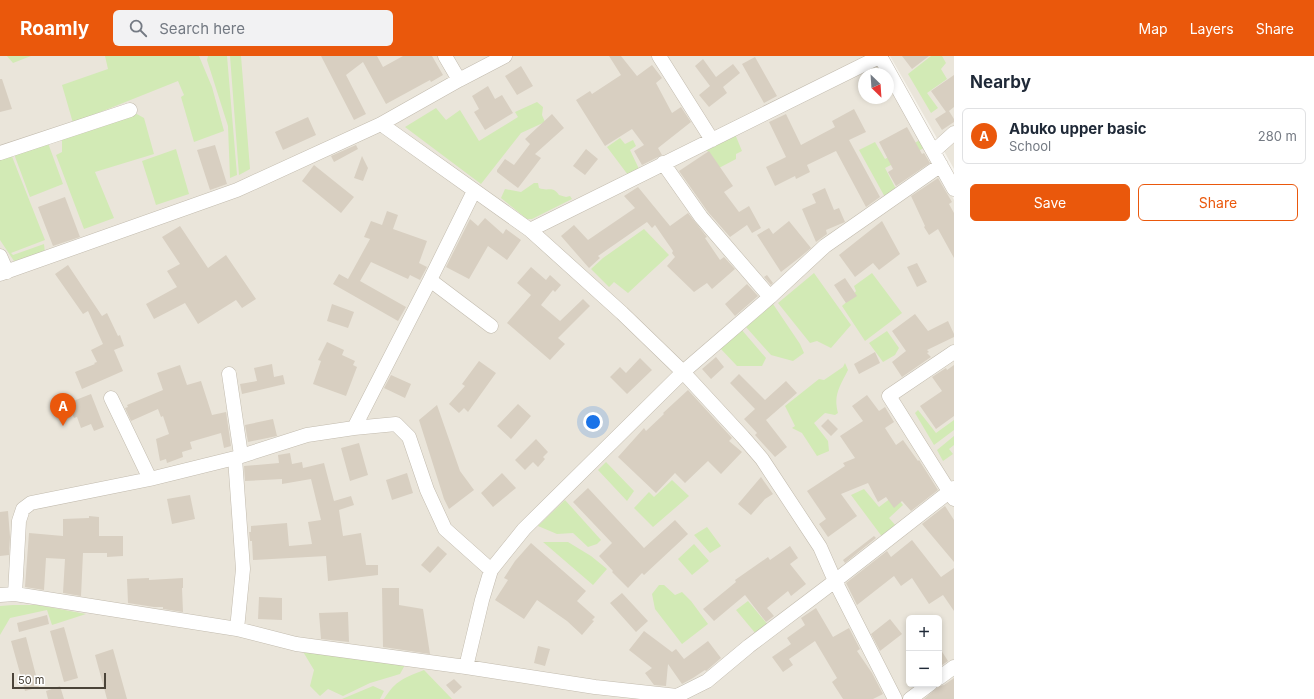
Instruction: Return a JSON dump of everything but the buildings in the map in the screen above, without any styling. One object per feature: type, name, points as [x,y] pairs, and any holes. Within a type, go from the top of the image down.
[{"type":"street","points":[[445,56],[459,80]]},
{"type":"street","points":[[0,256],[4,273],[237,190],[381,124],[505,56]]},
{"type":"street","points":[[659,56],[712,140]]},
{"type":"street","points":[[530,230],[881,56],[954,189]]},
{"type":"street","points":[[0,153],[130,110]]},
{"type":"street","points":[[381,124],[530,230],[622,313],[683,372],[743,436],[762,459],[820,547],[835,581],[895,699]]},
{"type":"street","points":[[934,151],[954,133]]},
{"type":"street","points":[[663,163],[701,217],[770,297]]},
{"type":"street","points":[[466,667],[482,600],[491,570],[524,529],[683,372],[770,297],[825,246],[941,165]]},
{"type":"street","points":[[354,428],[474,191]]},
{"type":"street","points":[[430,280],[491,326]]},
{"type":"street","points":[[0,594],[15,594],[237,629],[296,644],[466,667],[595,693],[677,696],[707,681],[749,646],[952,492],[890,396],[954,352]]},
{"type":"street","points":[[229,374],[238,456],[243,569],[237,629]]},
{"type":"street","points":[[111,398],[150,479]]},
{"type":"street","points":[[15,594],[19,521],[23,509],[31,502],[150,479],[238,456],[307,435],[396,424],[409,437],[427,490],[445,529],[491,570]]},
{"type":"street","points":[[942,676],[954,667]]},
{"type":"street","points":[[910,699],[926,687]]},
{"type":"shaded area","points":[[0,56],[876,56],[883,68],[858,68],[858,104],[894,104],[894,89],[954,200],[954,699],[0,699]]},
{"type":"shaded area","points":[[890,56],[954,56],[954,169],[934,133]]},
{"type":"green space","points":[[7,56],[31,56],[13,63]]},
{"type":"green space","points":[[105,56],[199,56],[212,87],[224,131],[194,142],[181,97],[184,95],[178,81],[73,123],[62,85],[108,69]]},
{"type":"green space","points":[[208,56],[227,56],[237,175],[230,178],[228,126],[207,60]]},
{"type":"green space","points":[[230,56],[241,56],[250,169],[239,175]]},
{"type":"green space","points":[[931,56],[942,56],[946,63],[941,69],[947,79],[927,93],[938,108],[931,113],[908,74]]},
{"type":"green space","points":[[537,102],[543,107],[542,115],[545,122],[521,133],[481,184],[405,127],[436,108],[446,120],[460,110],[479,141],[518,117],[515,112]]},
{"type":"green space","points":[[135,113],[144,118],[154,154],[95,172],[114,218],[84,229],[56,155],[62,152],[62,137]]},
{"type":"green space","points":[[735,134],[742,151],[736,154],[736,159],[719,168],[706,149]]},
{"type":"green space","points":[[620,138],[625,144],[633,140],[636,146],[630,150],[639,169],[628,175],[607,147]]},
{"type":"green space","points":[[920,140],[924,148],[885,168],[897,191],[886,199],[859,150],[875,142],[885,159]]},
{"type":"green space","points":[[48,143],[63,184],[30,197],[14,154]]},
{"type":"green space","points":[[176,149],[189,194],[156,205],[142,161]]},
{"type":"green space","points":[[11,154],[45,240],[11,253],[13,255],[44,244],[45,253],[14,261],[0,240],[0,157]]},
{"type":"green space","points":[[534,183],[538,183],[539,188],[552,189],[559,195],[566,197],[570,196],[572,199],[532,219],[527,219],[501,198],[505,189],[521,192]]},
{"type":"green space","points":[[644,229],[669,255],[628,293],[614,282],[609,287],[591,269],[603,258]]},
{"type":"green space","points":[[814,273],[851,325],[831,348],[817,341],[810,343],[778,303]]},
{"type":"green space","points":[[872,273],[902,313],[865,341],[842,306],[856,291],[854,286]]},
{"type":"green space","points":[[773,304],[800,344],[804,353],[793,361],[771,355],[746,327]]},
{"type":"green space","points":[[741,329],[766,358],[762,366],[737,366],[720,348]]},
{"type":"green space","points":[[887,331],[899,348],[895,355],[883,362],[869,343]]},
{"type":"green space","points":[[845,363],[848,370],[838,391],[836,401],[838,413],[835,415],[825,413],[814,423],[828,441],[829,451],[817,456],[802,433],[792,428],[795,426],[785,406],[819,379],[824,380],[843,367]]},
{"type":"green space","points":[[918,410],[936,433],[954,420],[954,430],[934,445],[915,413]]},
{"type":"green space","points":[[954,436],[954,445],[949,449],[953,454],[943,461],[937,450]]},
{"type":"green space","points":[[606,462],[634,491],[627,501],[598,470]]},
{"type":"green space","points":[[672,480],[689,496],[653,527],[634,508],[649,492],[654,497]]},
{"type":"green space","points":[[864,489],[879,507],[895,495],[903,505],[889,518],[897,527],[883,538],[851,495]]},
{"type":"green space","points":[[565,500],[601,540],[597,544],[588,547],[573,533],[557,534],[538,526]]},
{"type":"green space","points":[[707,527],[721,546],[710,553],[694,535]]},
{"type":"green space","points":[[543,542],[568,542],[591,556],[607,569],[593,585]]},
{"type":"green space","points":[[694,544],[709,561],[692,575],[678,559]]},
{"type":"green space","points":[[659,585],[664,585],[675,595],[682,592],[691,601],[708,624],[682,644],[655,609],[652,594]]},
{"type":"green space","points":[[748,601],[768,625],[756,634],[736,610]]},
{"type":"green space","points":[[38,605],[86,614],[52,625],[47,610],[10,618],[0,635],[0,606]]},
{"type":"green space","points":[[302,650],[405,665],[400,674],[370,683],[343,696],[328,689],[320,696],[310,686],[314,670]]},
{"type":"green space","points":[[424,670],[452,699],[384,699],[392,688],[401,680]]},
{"type":"green space","points":[[373,686],[384,691],[380,699],[342,699]]},
{"type":"place","name":"Abuko upper basic","points":[[63,426]]}]
